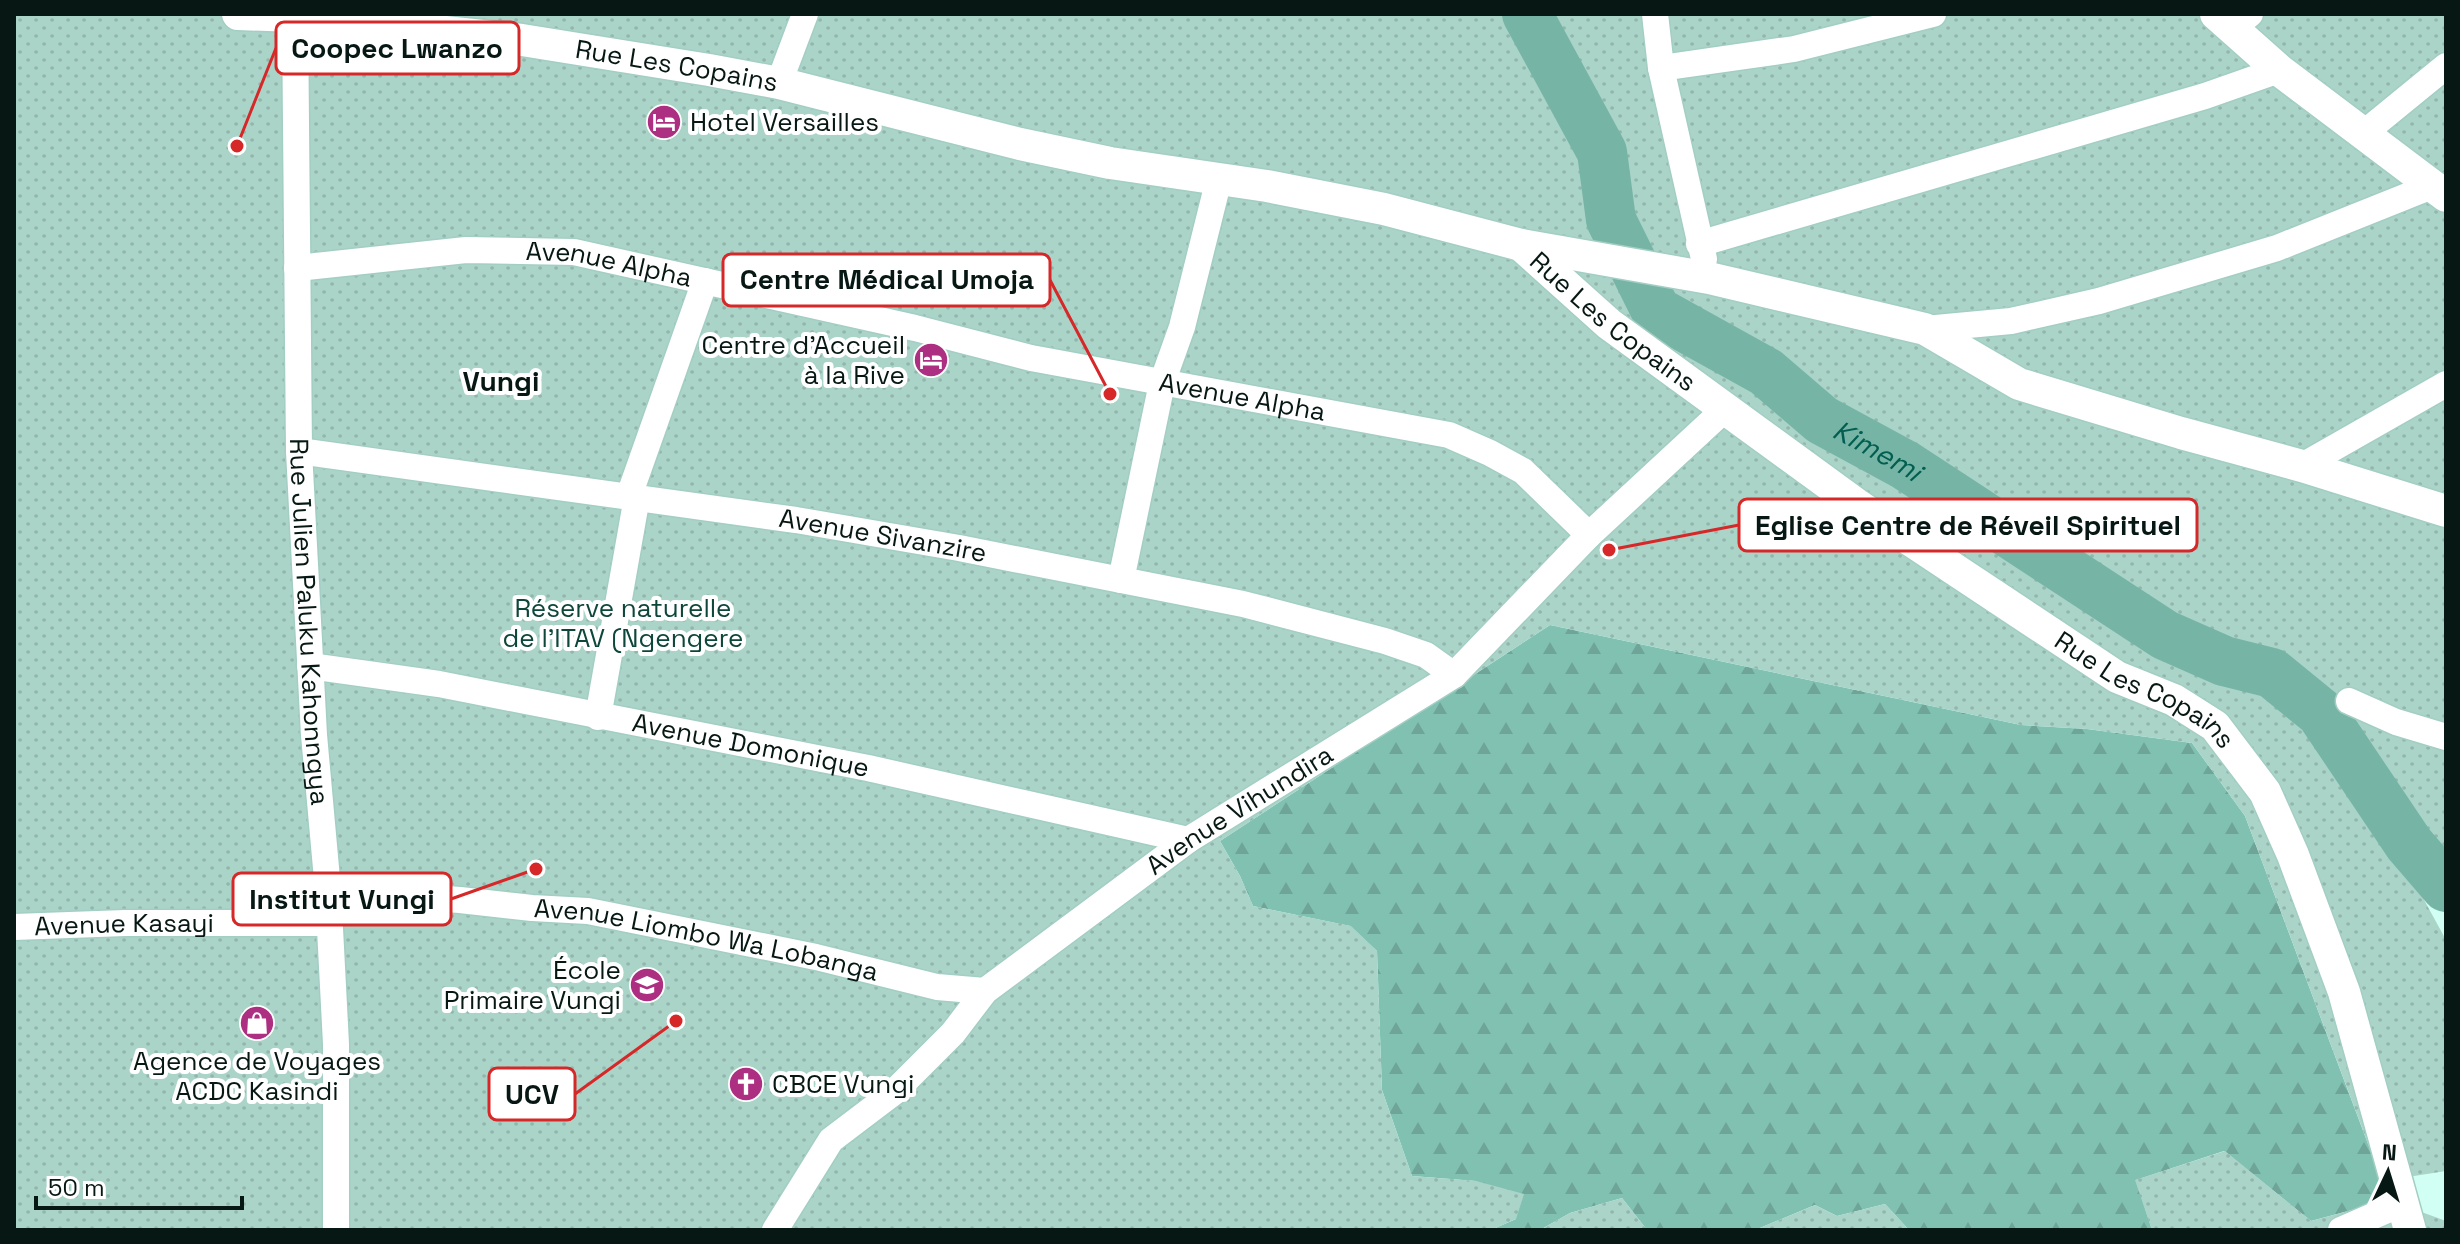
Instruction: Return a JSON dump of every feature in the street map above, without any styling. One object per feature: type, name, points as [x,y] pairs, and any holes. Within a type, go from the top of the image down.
[{"type":"street","name":"Rue Les Copains","points":[[238,14],[295,15],[522,40],[779,83],[1020,144],[1110,163],[1384,209],[1521,245],[1609,324],[1856,504],[2117,677],[2174,700],[2215,726],[2265,792],[2293,855],[2344,992],[2392,1219]]},
{"type":"street","points":[[779,83],[805,14]]},
{"type":"street","points":[[1655,14],[1661,68],[1709,278]]},
{"type":"street","points":[[1661,68],[1794,49],[1933,14]]},
{"type":"street","name":"Rue Julien Paluku Kahonngya","points":[[295,15],[299,451],[310,666],[330,923],[337,1071],[336,1230]]},
{"type":"street","points":[[2233,19],[2279,70],[2439,191]]},
{"type":"street","points":[[2364,133],[2446,66]]},
{"type":"street","points":[[1699,244],[2131,118],[2279,70]]},
{"type":"street","points":[[1121,580],[1162,383],[1182,327],[1219,179]]},
{"type":"street","points":[[1925,329],[2011,321],[2099,301],[2277,248],[2439,191]]},
{"type":"street","points":[[1521,245],[1709,278],[1925,329],[2019,384],[2446,511]]},
{"type":"street","name":"Avenue Alpha","points":[[297,268],[466,250],[574,252],[915,328],[1031,358],[1449,435],[1523,471],[1589,535]]},
{"type":"street","points":[[598,717],[633,497],[705,281]]},
{"type":"street","points":[[2302,466],[2446,384]]},
{"type":"street","name":"Avenue Vihundira","points":[[775,1230],[831,1140],[893,1093],[953,1033],[985,991],[1188,840],[1454,675],[1589,535],[1725,409]]},
{"type":"street","name":"Avenue Sivanzire","points":[[299,451],[796,520],[959,548],[1243,604],[1385,641],[1426,655],[1454,675]]},
{"type":"street","name":"Avenue Domonique","points":[[310,666],[439,684],[868,768],[1188,840]]},
{"type":"street","points":[[2349,701],[2396,722],[2446,737]]},
{"type":"street","name":"Avenue Liombo Wa Lobanga","points":[[328,890],[588,911],[816,957],[937,987],[985,991]]},
{"type":"street","name":"Avenue Kasayi","points":[[14,927],[125,923],[330,923]]},
{"type":"street","points":[[2341,1230],[2392,1219]]},
{"type":"green space","name":"Réserve naturelle de l'ITAV (Ngengere","points":[[14,14],[2446,14],[2446,861],[2417,887],[2446,940],[2446,1171],[2382,1181],[2245,816],[2192,743],[2087,729],[2021,725],[1550,625],[1220,841],[1253,906],[1351,926],[1377,951],[1382,1090],[1412,1176],[1476,1181],[1524,1194],[1516,1219],[1491,1230],[14,1230]]},
{"type":"green space","points":[[1550,625],[2021,725],[2087,729],[2192,743],[2245,816],[2389,1200],[2311,1221],[2224,1151],[2136,1180],[2152,1230],[1909,1230],[1885,1204],[1837,1216],[1815,1205],[1755,1230],[1647,1230],[1622,1198],[1570,1213],[1540,1230],[1491,1230],[1516,1219],[1476,1181],[1412,1176],[1382,1090],[1377,951],[1350,926],[1253,906],[1220,841]]},
{"type":"green space","points":[[2225,1151],[2311,1221],[2389,1200],[2446,1221],[2446,1230],[2152,1230],[2135,1180]]},
{"type":"green space","points":[[1622,1198],[1647,1230],[1540,1230],[1570,1213]]},
{"type":"green space","points":[[1885,1204],[1909,1230],[1755,1230],[1815,1205],[1837,1216]]},
{"type":"waterway","name":"Kimemi","points":[[1527,14],[1602,152],[1611,220],[1656,311],[1766,372],[1822,420],[1905,465],[2165,635],[2224,661],[2272,673],[2321,713],[2409,844],[2446,887]]},
{"type":"place","name":"Hotel Versailles","points":[[664,122]]},
{"type":"place","name":"Coopec Lwanzo","points":[[237,146]]},
{"type":"place","name":"Centre d'Accueil à la Rive","points":[[931,360]]},
{"type":"place","name":"Centre Médical Umoja","points":[[1110,394]]},
{"type":"place","name":"Eglise Centre de Réveil Spirituel","points":[[1609,550]]},
{"type":"place","name":"Institut Vungi","points":[[536,869]]},
{"type":"place","name":"École Primaire Vungi","points":[[647,985]]},
{"type":"place","name":"UCV","points":[[676,1021]]},
{"type":"place","name":"Agence de Voyages ACDC Kasindi","points":[[257,1023]]},
{"type":"place","name":"CBCE Vungi","points":[[746,1084]]},
{"type":"district","name":"Vungi","points":[[501,381]]}]
